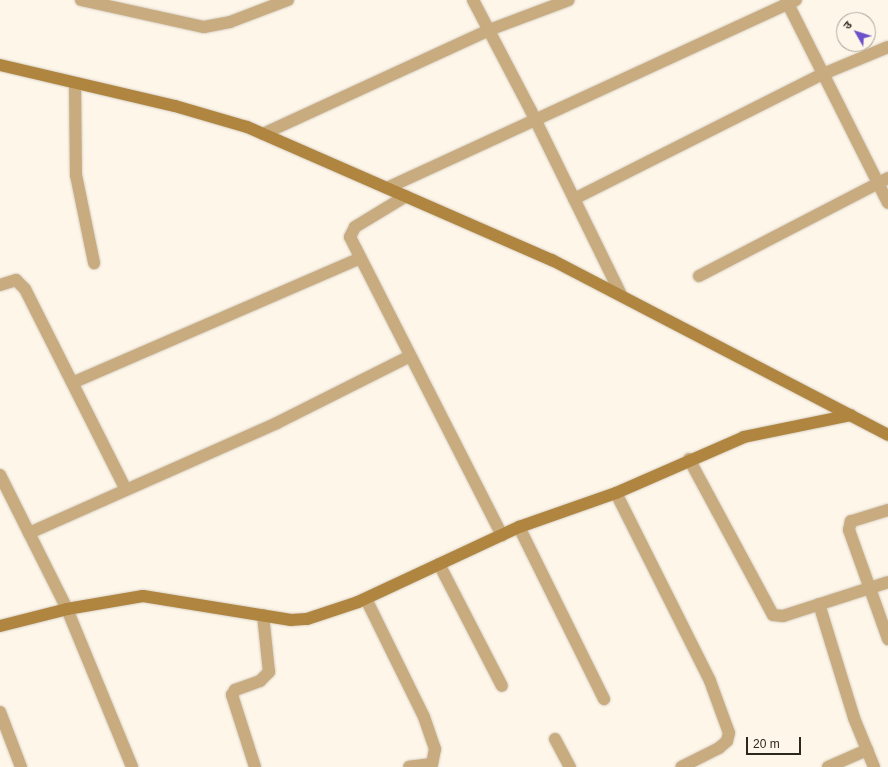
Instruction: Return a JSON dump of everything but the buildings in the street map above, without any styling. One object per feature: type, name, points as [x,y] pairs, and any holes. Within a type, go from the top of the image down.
[{"type":"street","points":[[81,0],[204,27],[230,22],[288,0]]},
{"type":"street","points":[[473,0],[535,119],[621,296]]},
{"type":"street","points":[[263,134],[489,30],[569,0]]},
{"type":"street","points":[[387,188],[790,1],[822,74],[883,180],[888,203]]},
{"type":"street","points":[[574,198],[822,74],[888,47]]},
{"type":"street","points":[[0,65],[175,106],[263,134],[552,260],[888,435]]},
{"type":"street","points":[[75,83],[76,175],[94,263]]},
{"type":"street","points":[[699,276],[883,180]]},
{"type":"street","points":[[406,196],[352,231],[350,237],[502,535]]},
{"type":"street","points":[[74,382],[360,258]]},
{"type":"street","points":[[0,285],[16,280],[25,289],[74,382],[125,488]]},
{"type":"street","points":[[29,533],[125,488],[276,423],[410,356]]},
{"type":"street","points":[[0,626],[67,609],[143,596],[299,621],[366,599],[519,527],[616,493],[689,459],[750,435],[851,415]]},
{"type":"street","points":[[689,459],[771,612],[782,616],[888,582]]},
{"type":"street","points":[[0,475],[67,609],[132,767]]},
{"type":"street","points":[[616,493],[710,681],[729,733],[730,738],[718,748],[681,767]]},
{"type":"street","points":[[888,510],[858,518],[849,525],[869,588],[888,639]]},
{"type":"street","points":[[519,527],[604,699]]},
{"type":"street","points":[[440,564],[502,686]]},
{"type":"street","points":[[366,599],[424,717],[435,749],[432,764],[409,767]]},
{"type":"street","points":[[819,604],[849,705],[874,767]]},
{"type":"street","points":[[255,767],[232,695],[235,690],[260,681],[268,674],[263,615]]},
{"type":"street","points":[[0,712],[21,767]]},
{"type":"street","points":[[555,739],[570,767]]},
{"type":"street","points":[[828,767],[867,750]]}]
